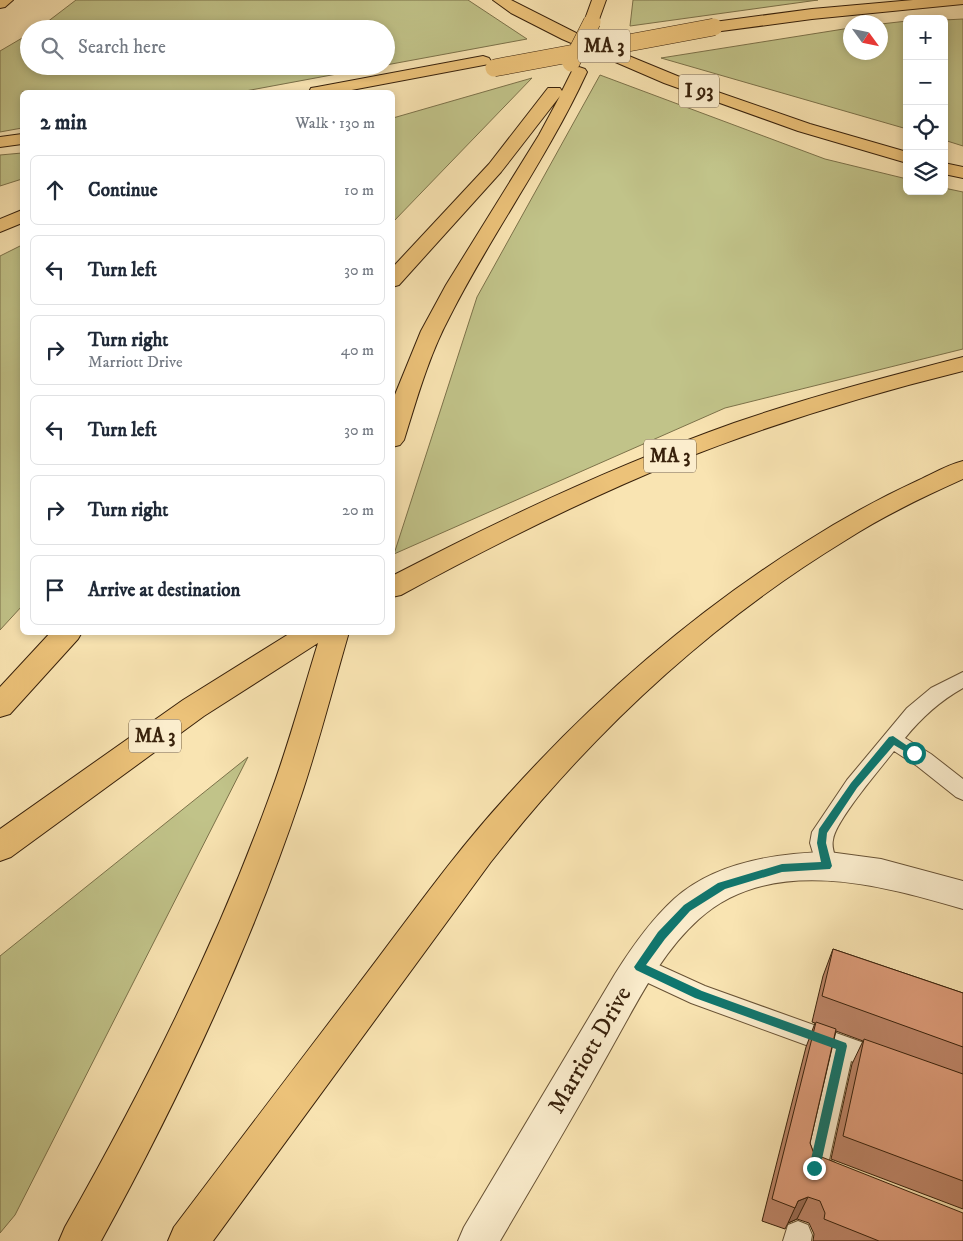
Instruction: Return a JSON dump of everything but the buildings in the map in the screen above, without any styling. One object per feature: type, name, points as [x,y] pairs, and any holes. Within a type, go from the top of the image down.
[{"type":"highway","points":[[0,4],[6,0]]},
{"type":"highway","name":"I 93","points":[[500,0],[570,37],[672,81],[787,122],[903,157]]},
{"type":"highway","points":[[395,431],[416,367],[447,300],[541,146],[574,71],[587,48],[599,0]]},
{"type":"highway","name":"MA 3","points":[[488,64],[714,27],[812,14],[960,0]]},
{"type":"highway","points":[[329,90],[488,64]]},
{"type":"highway","points":[[395,92],[488,64]]},
{"type":"highway","points":[[395,278],[511,150],[549,99],[574,71]]},
{"type":"highway","points":[[0,142],[20,139]]},
{"type":"highway","points":[[948,169],[963,173]]},
{"type":"highway","points":[[0,226],[20,217]]},
{"type":"highway","name":"MA 3","points":[[395,586],[560,502],[699,444],[833,398],[922,373],[963,364]]},
{"type":"highway","points":[[188,1241],[482,848],[543,777],[622,696],[683,642],[736,600],[773,574],[865,518],[963,469]]},
{"type":"highway","points":[[0,706],[65,635]]},
{"type":"highway","name":"MA 3","points":[[0,848],[164,730],[310,635]]},
{"type":"highway","points":[[78,1241],[101,1202],[176,1055],[224,951],[277,820],[301,748],[334,635]]},
{"type":"street","name":"Marriott Drive","points":[[478,1241],[639,967],[661,935],[687,908],[722,886],[782,868],[804,865],[883,873],[963,895]]},
{"type":"lane","points":[[827,866],[821,843],[825,827],[854,786],[925,702],[963,679]]},
{"type":"lane","points":[[893,740],[924,760],[963,791]]},
{"type":"lane","points":[[639,967],[699,995],[907,1070]]},
{"type":"lane","points":[[842,1046],[814,1168],[852,1182]]},
{"type":"green space","points":[[76,0],[468,0],[527,39],[395,63],[395,20],[50,20]]},
{"type":"green space","points":[[633,0],[818,0],[630,26]]},
{"type":"green space","points":[[963,19],[963,146],[948,141],[948,20]]},
{"type":"green space","points":[[903,21],[903,128],[661,58],[843,29],[843,60],[888,60],[888,23]]},
{"type":"green space","points":[[20,39],[20,75],[332,75],[251,90],[20,90],[20,128],[0,132],[0,51]]},
{"type":"green space","points":[[600,75],[825,159],[903,178],[903,195],[948,195],[948,189],[963,192],[963,349],[725,408],[395,554],[477,297]]},
{"type":"green space","points":[[532,78],[395,220],[395,117]]},
{"type":"green space","points":[[20,153],[20,180],[0,186],[0,155]]},
{"type":"green space","points":[[20,246],[20,608],[0,630],[0,256]]},
{"type":"green space","points":[[248,757],[15,1215],[0,1233],[0,956]]},
{"type":"route","points":[[814,1168],[842,1046],[699,995],[639,967],[661,935],[687,908],[702,896],[742,878],[762,872],[804,865],[827,866],[821,837],[825,827],[854,786],[893,740],[914,753]]}]
